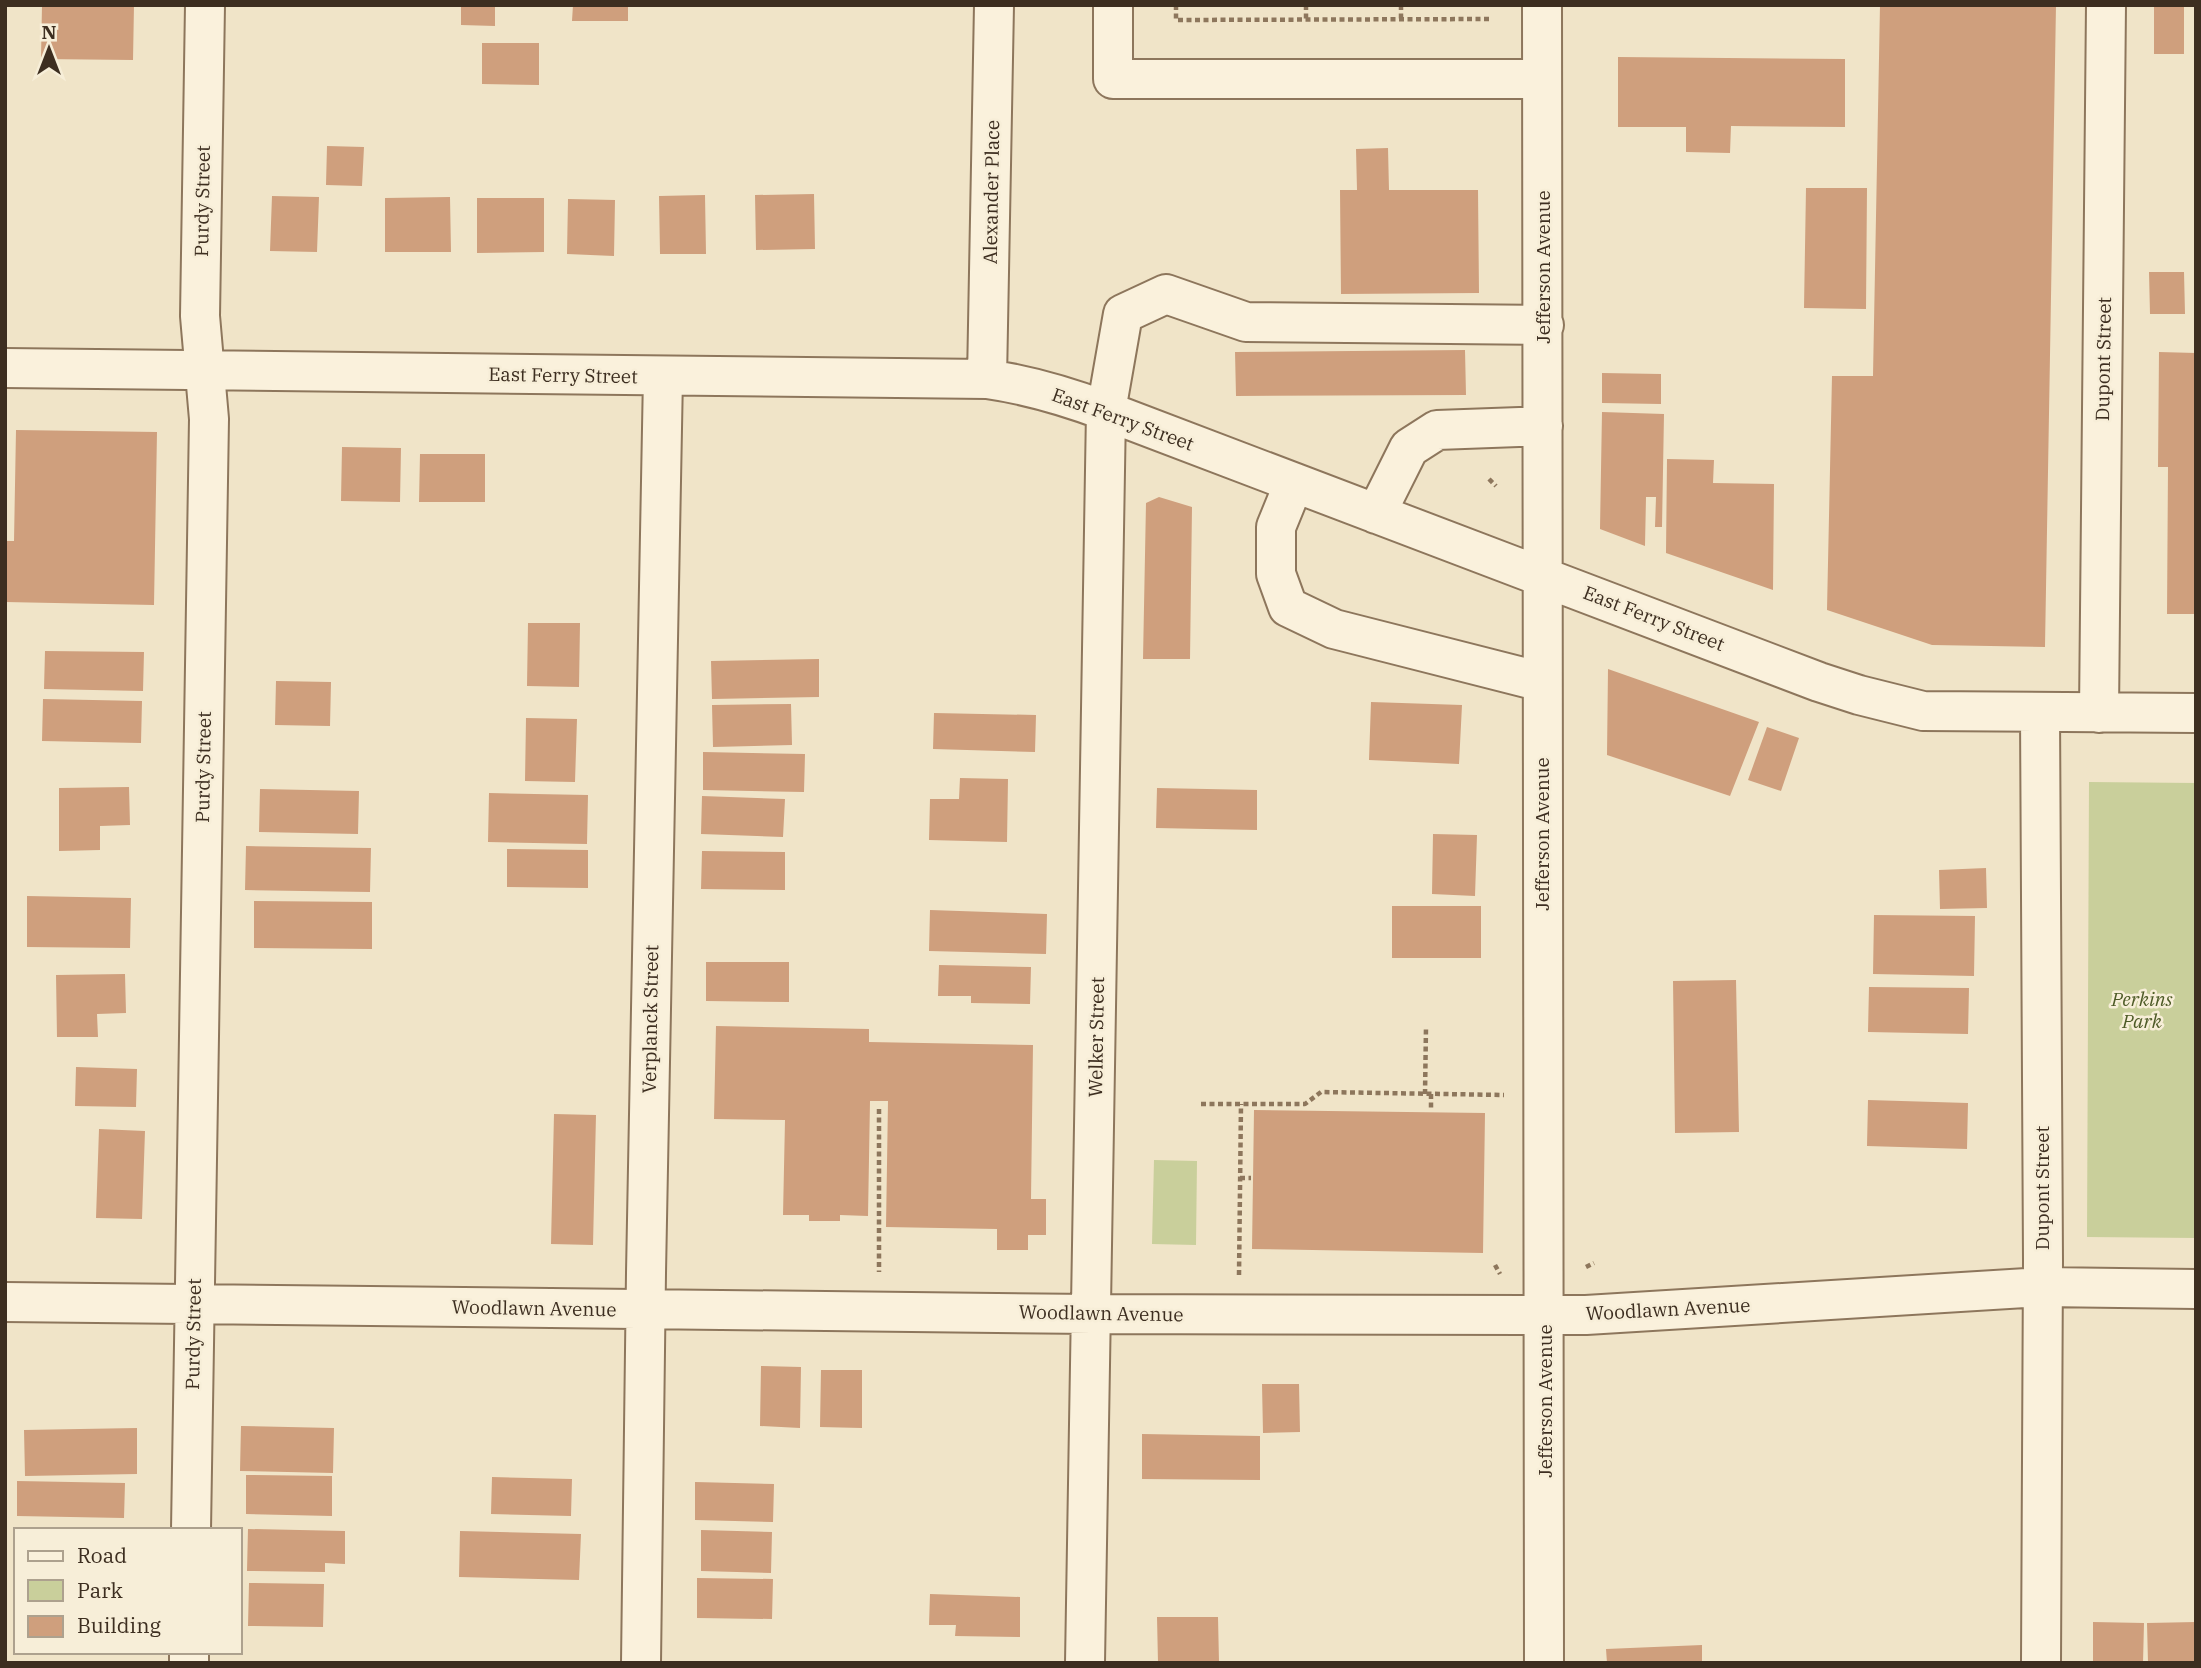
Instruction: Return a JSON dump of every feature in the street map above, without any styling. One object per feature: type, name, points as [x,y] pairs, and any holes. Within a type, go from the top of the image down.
[{"type":"street","name":"Purdy Street","points":[[191,1528],[209,419],[200,316],[205,5]]},
{"type":"street","name":"Alexander Place","points":[[987,379],[994,5]]},
{"type":"street","points":[[1113,5],[1113,79],[1542,79]]},
{"type":"street","name":"Jefferson Avenue","points":[[1542,5],[1544,1663]]},
{"type":"street","name":"Dupont Street","points":[[2099,713],[2106,5]]},
{"type":"street","name":"Welker Street","points":[[1085,1663],[1106,411],[1123,314],[1166,294],[1246,322],[1544,325]]},
{"type":"street","name":"East Ferry Street","points":[[5,368],[987,379],[1022,384],[1106,411],[1858,695],[1923,710],[2196,713]]},
{"type":"street","name":"Verplanck Street","points":[[641,1663],[663,376]]},
{"type":"street","points":[[1376,514],[1409,448],[1437,430],[1543,426]]},
{"type":"street","points":[[1294,483],[1276,527],[1276,574],[1288,607],[1334,629],[1542,682]]},
{"type":"street","name":"Dupont Street","points":[[2040,713],[2042,1663]]},
{"type":"street","name":"Woodlawn Avenue","points":[[5,1303],[1092,1314],[1545,1315],[2043,1287],[2196,1289]]},
{"type":"path","points":[[1176,5],[1176,20],[1492,19]]},
{"type":"path","points":[[1306,5],[1306,20]]},
{"type":"path","points":[[1401,5],[1401,19]]},
{"type":"path","points":[[1489,480],[1496,486]]},
{"type":"path","points":[[1426,1027],[1428,1094],[1431,1108]]},
{"type":"path","points":[[1201,1104],[1306,1104],[1321,1092],[1496,1096]]},
{"type":"path","points":[[1239,1269],[1241,1104]]},
{"type":"path","points":[[879,1109],[879,1269]]},
{"type":"path","points":[[1240,1178],[1251,1178]]},
{"type":"path","points":[[1586,1267],[1594,1263]]},
{"type":"path","points":[[1495,1265],[1500,1274]]},
{"type":"green space","name":"Perkins Park","points":[[2089,782],[2196,783],[2196,1238],[2087,1237]]},
{"type":"green space","points":[[1154,1160],[1197,1161],[1196,1245],[1152,1244]]},
{"type":"building","points":[[42,5],[134,5],[133,60],[41,59]]},
{"type":"building","points":[[461,5],[495,5],[495,26],[461,25]]},
{"type":"building","points":[[573,5],[628,5],[628,21],[572,21]]},
{"type":"building","points":[[1880,5],[2056,5],[2045,647],[1932,645],[1827,610],[1832,376],[1873,376]]},
{"type":"building","points":[[2154,7],[2184,7],[2184,54],[2154,54]]},
{"type":"building","points":[[482,43],[539,43],[539,85],[482,84]]},
{"type":"building","points":[[1618,57],[1845,59],[1845,127],[1731,126],[1730,153],[1686,152],[1686,127],[1618,127]]},
{"type":"building","points":[[327,146],[364,147],[362,186],[326,185]]},
{"type":"building","points":[[1388,148],[1389,190],[1478,190],[1479,293],[1341,294],[1340,190],[1357,190],[1356,149]]},
{"type":"building","points":[[1806,188],[1867,188],[1866,309],[1804,308]]},
{"type":"building","points":[[814,194],[815,249],[756,250],[755,195]]},
{"type":"building","points":[[705,195],[706,254],[660,254],[659,196]]},
{"type":"building","points":[[272,196],[319,197],[317,252],[270,251]]},
{"type":"building","points":[[450,197],[451,252],[385,252],[385,198]]},
{"type":"building","points":[[477,198],[544,198],[544,252],[477,253]]},
{"type":"building","points":[[568,199],[615,200],[614,256],[567,254]]},
{"type":"building","points":[[2149,272],[2184,272],[2185,314],[2150,314]]},
{"type":"building","points":[[1465,350],[1466,395],[1236,396],[1235,352]]},
{"type":"building","points":[[2159,352],[2196,353],[2196,614],[2167,614],[2168,467],[2158,467]]},
{"type":"building","points":[[1602,373],[1661,374],[1661,404],[1602,403]]},
{"type":"building","points":[[1602,412],[1664,414],[1662,527],[1655,527],[1656,497],[1646,497],[1645,546],[1600,529]]},
{"type":"building","points":[[16,430],[157,432],[154,605],[5,602],[5,541],[14,541]]},
{"type":"building","points":[[342,447],[401,448],[400,502],[341,501]]},
{"type":"building","points":[[420,454],[485,454],[485,502],[419,502]]},
{"type":"building","points":[[1667,459],[1714,460],[1713,483],[1774,484],[1773,590],[1666,553]]},
{"type":"building","points":[[1159,497],[1192,507],[1190,659],[1143,659],[1146,503]]},
{"type":"building","points":[[528,623],[580,623],[579,687],[527,686]]},
{"type":"building","points":[[45,651],[144,652],[143,691],[44,689]]},
{"type":"building","points":[[819,659],[819,697],[712,699],[711,661]]},
{"type":"building","points":[[1608,669],[1759,722],[1730,796],[1607,755]]},
{"type":"building","points":[[276,681],[331,682],[330,726],[275,725]]},
{"type":"building","points":[[43,699],[142,701],[141,743],[42,741]]},
{"type":"building","points":[[1371,702],[1462,705],[1459,764],[1369,760]]},
{"type":"building","points":[[791,704],[792,745],[713,747],[712,705]]},
{"type":"building","points":[[934,713],[1036,715],[1035,752],[933,749]]},
{"type":"building","points":[[526,718],[577,719],[575,782],[525,781]]},
{"type":"building","points":[[1767,727],[1799,738],[1781,791],[1748,780]]},
{"type":"building","points":[[703,752],[805,754],[804,792],[703,790]]},
{"type":"building","points":[[960,778],[1008,779],[1007,842],[929,840],[930,799],[959,799]]},
{"type":"building","points":[[129,787],[130,825],[100,826],[100,850],[59,851],[59,788]]},
{"type":"building","points":[[1157,788],[1257,790],[1257,830],[1156,828]]},
{"type":"building","points":[[260,789],[359,791],[358,834],[259,832]]},
{"type":"building","points":[[489,793],[588,795],[587,844],[488,842]]},
{"type":"building","points":[[702,796],[785,799],[783,837],[701,834]]},
{"type":"building","points":[[1433,834],[1477,835],[1475,896],[1432,894]]},
{"type":"building","points":[[246,846],[371,848],[370,892],[245,890]]},
{"type":"building","points":[[507,849],[588,850],[588,888],[507,887]]},
{"type":"building","points":[[702,851],[785,852],[785,890],[701,889]]},
{"type":"building","points":[[1986,868],[1987,908],[1940,909],[1939,870]]},
{"type":"building","points":[[27,896],[131,898],[130,948],[27,947]]},
{"type":"building","points":[[254,901],[372,902],[372,949],[254,948]]},
{"type":"building","points":[[1392,906],[1481,906],[1481,958],[1392,958]]},
{"type":"building","points":[[930,910],[1047,914],[1046,954],[929,951]]},
{"type":"building","points":[[1874,915],[1975,916],[1974,976],[1873,974]]},
{"type":"building","points":[[706,962],[789,962],[789,1002],[706,1001]]},
{"type":"building","points":[[939,965],[1031,967],[1030,1004],[971,1003],[971,996],[938,996]]},
{"type":"building","points":[[125,974],[126,1013],[97,1014],[98,1037],[57,1037],[56,975]]},
{"type":"building","points":[[1736,980],[1739,1132],[1675,1133],[1673,981]]},
{"type":"building","points":[[1869,987],[1969,988],[1968,1034],[1868,1032]]},
{"type":"building","points":[[716,1026],[869,1029],[869,1042],[1033,1045],[1031,1199],[1046,1199],[1046,1235],[1028,1235],[1028,1250],[997,1250],[997,1229],[886,1227],[888,1101],[870,1101],[868,1216],[840,1215],[840,1221],[809,1221],[809,1215],[783,1215],[785,1120],[714,1119]]},
{"type":"building","points":[[76,1067],[137,1069],[136,1107],[75,1106]]},
{"type":"building","points":[[1868,1100],[1968,1103],[1967,1149],[1867,1146]]},
{"type":"building","points":[[1254,1110],[1485,1113],[1483,1253],[1252,1249]]},
{"type":"building","points":[[554,1114],[596,1115],[593,1245],[551,1244]]},
{"type":"building","points":[[99,1129],[145,1131],[142,1219],[96,1218]]},
{"type":"building","points":[[761,1366],[801,1367],[800,1428],[760,1426]]},
{"type":"building","points":[[821,1370],[862,1370],[862,1428],[820,1427]]},
{"type":"building","points":[[1262,1384],[1299,1384],[1300,1432],[1263,1433]]},
{"type":"building","points":[[241,1426],[334,1428],[333,1473],[240,1471]]},
{"type":"building","points":[[137,1428],[137,1474],[25,1476],[24,1430]]},
{"type":"building","points":[[1142,1434],[1260,1436],[1260,1480],[1142,1479]]},
{"type":"building","points":[[246,1475],[332,1476],[332,1516],[246,1514]]},
{"type":"building","points":[[492,1477],[572,1479],[571,1516],[491,1514]]},
{"type":"building","points":[[17,1481],[125,1483],[124,1518],[17,1516]]},
{"type":"building","points":[[695,1482],[774,1484],[773,1522],[695,1520]]},
{"type":"building","points":[[248,1529],[345,1531],[345,1564],[325,1563],[325,1572],[247,1571]]},
{"type":"building","points":[[701,1530],[772,1532],[771,1573],[701,1571]]},
{"type":"building","points":[[460,1531],[581,1534],[579,1580],[459,1577]]},
{"type":"building","points":[[697,1578],[773,1579],[772,1619],[697,1618]]},
{"type":"building","points":[[249,1583],[324,1584],[323,1627],[248,1626]]},
{"type":"building","points":[[930,1594],[1020,1597],[1020,1637],[955,1636],[956,1625],[929,1625]]},
{"type":"building","points":[[1157,1617],[1218,1617],[1219,1662],[1158,1663]]},
{"type":"building","points":[[2093,1622],[2144,1623],[2143,1663],[2093,1663]]},
{"type":"building","points":[[2196,1622],[2196,1663],[2148,1663],[2147,1623]]},
{"type":"building","points":[[1702,1645],[1702,1663],[1607,1663],[1606,1649]]}]
